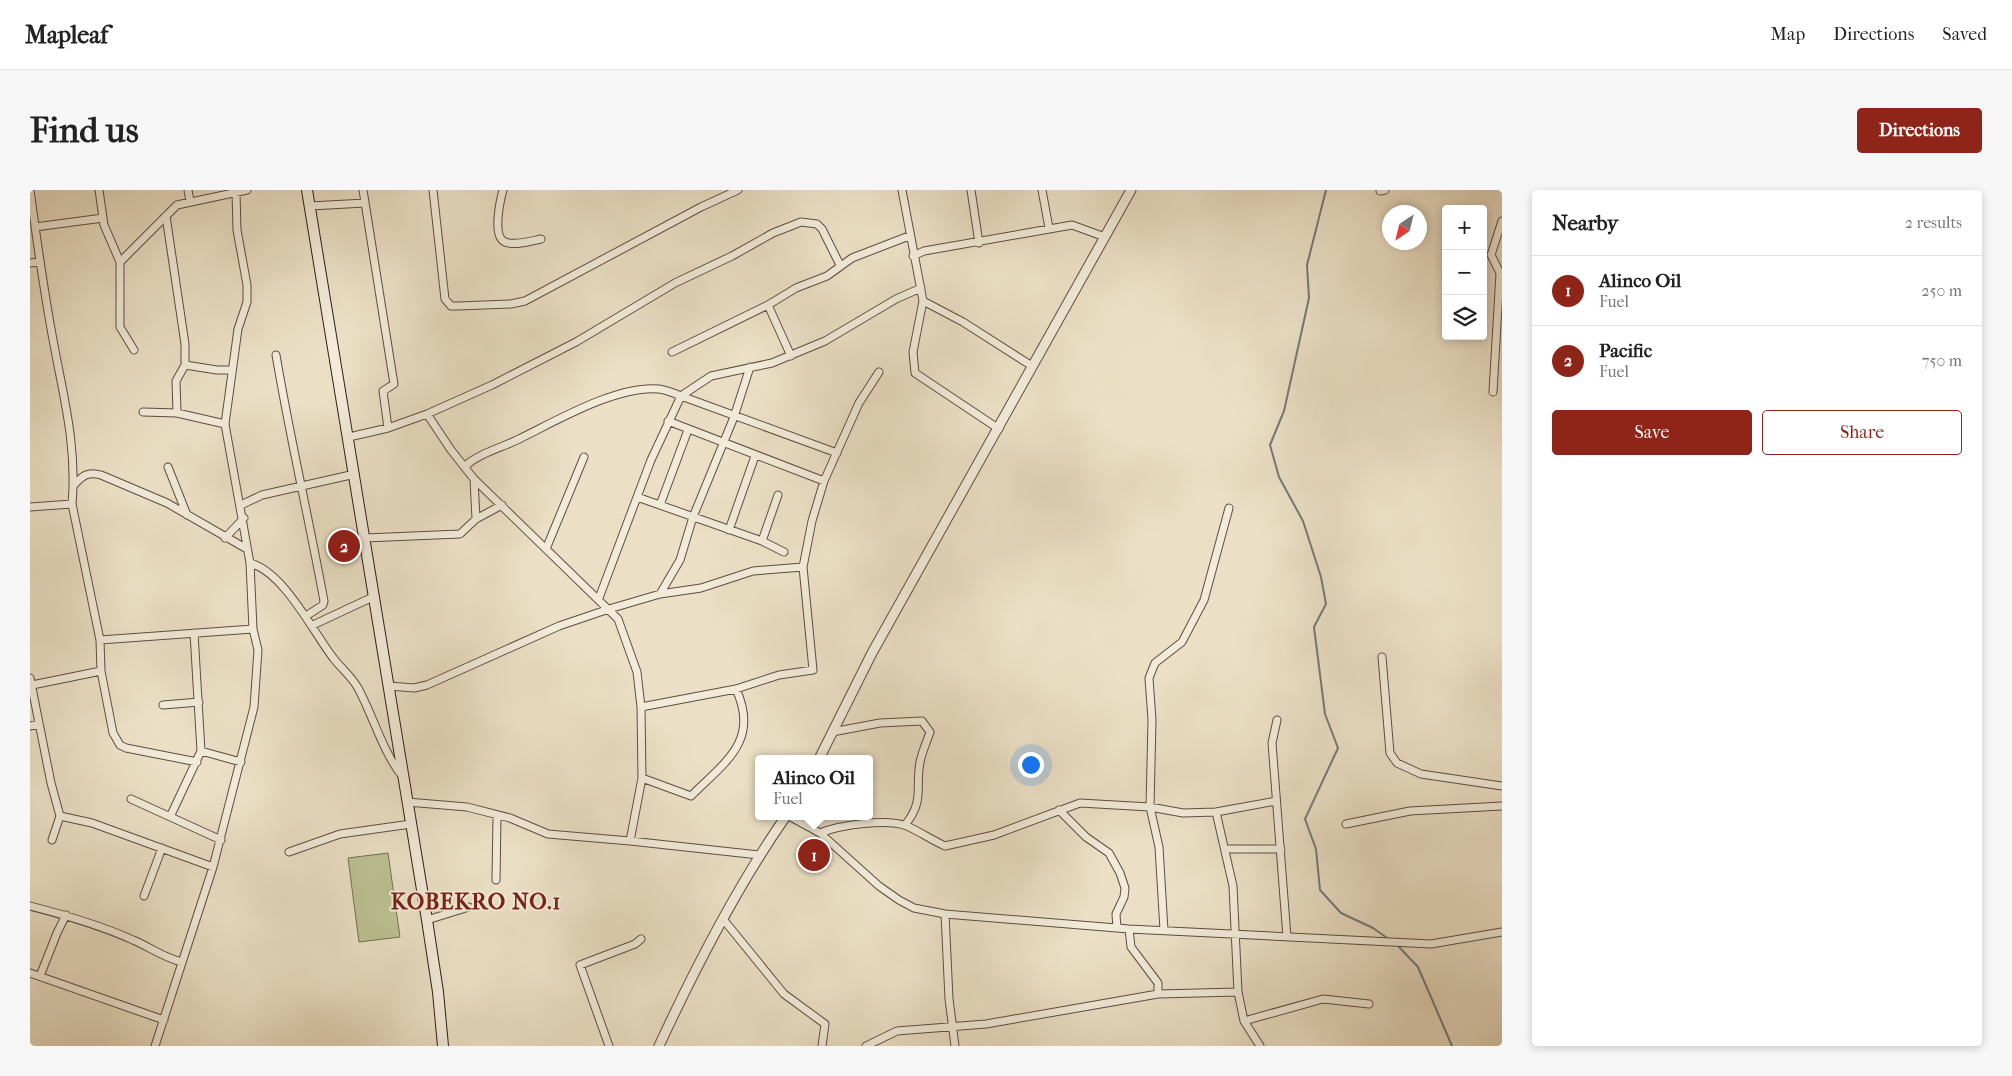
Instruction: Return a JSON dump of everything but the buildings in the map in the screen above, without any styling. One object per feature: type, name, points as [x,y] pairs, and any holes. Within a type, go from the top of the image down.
[{"type":"main road","points":[[307,190],[427,920],[438,992],[443,1046]]},
{"type":"street","points":[[30,190],[54,348],[70,420],[74,485],[72,504],[100,640],[101,671],[113,733],[120,744],[197,762]]},
{"type":"street","points":[[100,190],[103,218],[120,262],[120,327],[134,350]]},
{"type":"street","points":[[188,190],[190,201]]},
{"type":"street","points":[[120,262],[174,206],[247,190]]},
{"type":"street","points":[[363,190],[394,384],[383,391],[388,428]]},
{"type":"street","points":[[433,190],[445,299],[451,306],[458,306],[510,304],[525,300],[701,207],[738,190]]},
{"type":"street","points":[[503,190],[500,202],[498,233],[501,240],[507,243],[541,239]]},
{"type":"street","points":[[902,190],[909,236],[923,301],[913,352],[915,373],[999,429]]},
{"type":"street","points":[[970,190],[979,243]]},
{"type":"street","points":[[1042,190],[1049,228]]},
{"type":"street","points":[[821,755],[872,653],[1131,190]]},
{"type":"street","points":[[155,1046],[221,840],[254,707],[258,650],[253,629],[250,563],[244,518],[225,424],[238,329],[247,302],[247,285],[236,230],[236,192]]},
{"type":"street","points":[[310,206],[364,202]]},
{"type":"street","points":[[166,216],[185,344],[185,364],[176,381],[177,413]]},
{"type":"street","points":[[35,228],[103,218]]},
{"type":"street","points":[[1493,392],[1500,274],[1491,255],[1502,221]]},
{"type":"street","points":[[349,437],[388,428],[427,414],[492,385],[576,342],[675,283],[705,270],[773,232],[801,222],[817,224],[840,265]]},
{"type":"street","points":[[913,256],[924,251],[979,243],[1072,225],[1105,237]]},
{"type":"street","points":[[672,352],[796,288],[828,276],[840,265],[871,250],[909,236]]},
{"type":"street","points":[[30,263],[40,262]]},
{"type":"street","points":[[599,598],[668,421],[681,396],[712,376],[791,356],[825,341],[896,299],[921,288]]},
{"type":"street","points":[[923,301],[963,322],[1032,366]]},
{"type":"street","points":[[768,304],[791,356]]},
{"type":"street","points":[[276,355],[300,485],[309,515],[324,601],[323,605],[306,616]]},
{"type":"street","points":[[185,364],[217,370],[232,370]]},
{"type":"street","points":[[660,594],[680,560],[693,517],[734,417],[750,367]]},
{"type":"street","points":[[641,708],[736,689],[779,675],[813,670],[803,567],[812,521],[824,481],[859,403],[878,372]]},
{"type":"street","points":[[465,466],[473,459],[509,444],[579,408],[645,389],[660,389],[837,453]]},
{"type":"street","points":[[143,412],[177,413],[225,424]]},
{"type":"street","points":[[427,414],[451,450],[474,479],[618,618],[637,672],[641,708],[642,778],[630,840]]},
{"type":"street","points":[[668,421],[723,444],[824,481]]},
{"type":"street","points":[[660,505],[688,430]]},
{"type":"street","points":[[728,530],[755,456]]},
{"type":"street","points":[[546,549],[584,457]]},
{"type":"street","points":[[168,467],[187,515]]},
{"type":"street","points":[[74,485],[83,475],[96,474],[167,503],[247,549]]},
{"type":"street","points":[[241,505],[262,495],[355,474]]},
{"type":"street","points":[[474,479],[476,519]]},
{"type":"street","points":[[762,541],[778,495]]},
{"type":"street","points":[[638,497],[762,541],[784,552]]},
{"type":"street","points":[[30,507],[72,504]]},
{"type":"street","points":[[365,538],[460,534],[476,519],[502,505]]},
{"type":"street","points":[[1164,930],[1159,847],[1150,807],[1152,720],[1149,678],[1155,664],[1182,642],[1204,600],[1229,508]]},
{"type":"street","points":[[225,538],[244,518]]},
{"type":"street","points":[[250,563],[267,570],[306,616],[334,658],[353,680],[387,755],[403,776]]},
{"type":"street","points":[[389,686],[414,688],[428,685],[559,626],[660,594],[701,588],[753,572],[803,567]]},
{"type":"street","points":[[313,625],[374,596]]},
{"type":"street","points":[[100,640],[253,629]]},
{"type":"street","points":[[170,817],[201,751],[194,633]]},
{"type":"street","points":[[1382,657],[1390,753],[1397,764],[1421,774],[1502,786]]},
{"type":"street","points":[[52,840],[60,816],[51,783],[31,681],[101,671]]},
{"type":"street","points":[[642,778],[691,796],[726,760],[743,738],[745,719],[742,702],[736,689]]},
{"type":"street","points":[[164,705],[199,702]]},
{"type":"street","points":[[1277,720],[1272,743],[1286,937]]},
{"type":"street","points":[[832,732],[880,723],[922,721],[930,732],[920,762],[919,796],[915,813],[905,825]]},
{"type":"street","points":[[30,726],[39,724]]},
{"type":"street","points":[[201,751],[241,762]]},
{"type":"street","points":[[131,799],[221,840]]},
{"type":"street","points":[[820,833],[840,826],[877,823],[905,825],[945,846],[994,835],[1080,803],[1150,807],[1183,813],[1216,812],[1276,801]]},
{"type":"street","points":[[407,802],[467,807],[510,818],[548,834],[630,840],[759,855]]},
{"type":"street","points":[[1346,824],[1410,811],[1502,806]]},
{"type":"street","points":[[1059,810],[1086,837],[1108,853],[1120,873],[1125,888],[1124,897],[1116,914],[1117,928]]},
{"type":"street","points":[[1216,812],[1233,886],[1238,992],[1244,1022],[1260,1046]]},
{"type":"street","points":[[60,816],[92,823],[213,867]]},
{"type":"street","points":[[496,880],[497,816]]},
{"type":"street","points":[[659,1046],[722,919],[759,855],[785,820]]},
{"type":"street","points":[[796,820],[820,833],[879,886],[899,900],[914,908],[945,914],[1130,929],[1390,943],[1441,943],[1502,932]]},
{"type":"street","points":[[289,852],[340,834],[411,824]]},
{"type":"street","points":[[144,896],[162,848]]},
{"type":"street","points":[[1226,849],[1281,849]]},
{"type":"street","points":[[30,906],[105,928],[134,940],[171,960],[182,962]]},
{"type":"street","points":[[427,920],[469,907]]},
{"type":"street","points":[[945,914],[954,1046]]},
{"type":"street","points":[[40,976],[66,915]]},
{"type":"street","points":[[722,919],[784,994],[824,1024],[822,1046]]},
{"type":"street","points":[[1130,929],[1131,947],[1158,983],[1158,994]]},
{"type":"street","points":[[609,1046],[608,1037],[580,965],[634,944],[641,939]]},
{"type":"street","points":[[30,973],[164,1020]]},
{"type":"street","points":[[866,1046],[897,1031],[986,1024],[1158,994],[1238,992]]},
{"type":"street","points":[[1244,1022],[1323,999],[1369,1004]]},
{"type":"green space","points":[[388,853],[400,937],[359,942],[348,858]]},
{"type":"waterway","points":[[1326,190],[1307,265],[1309,298],[1284,411],[1270,445],[1279,477],[1303,521],[1321,577],[1326,604],[1314,627],[1325,714],[1338,748],[1305,819],[1316,849],[1320,890],[1341,913],[1373,928],[1390,940]]},
{"type":"waterway","points":[[1398,946],[1418,967],[1452,1046]]},
{"type":"place","name":"Pacific","points":[[344,546]]},
{"type":"place","name":"Alinco Oil","points":[[814,855]]},
{"type":"district","name":"KOBEKRO NO.1","points":[[476,902]]}]
